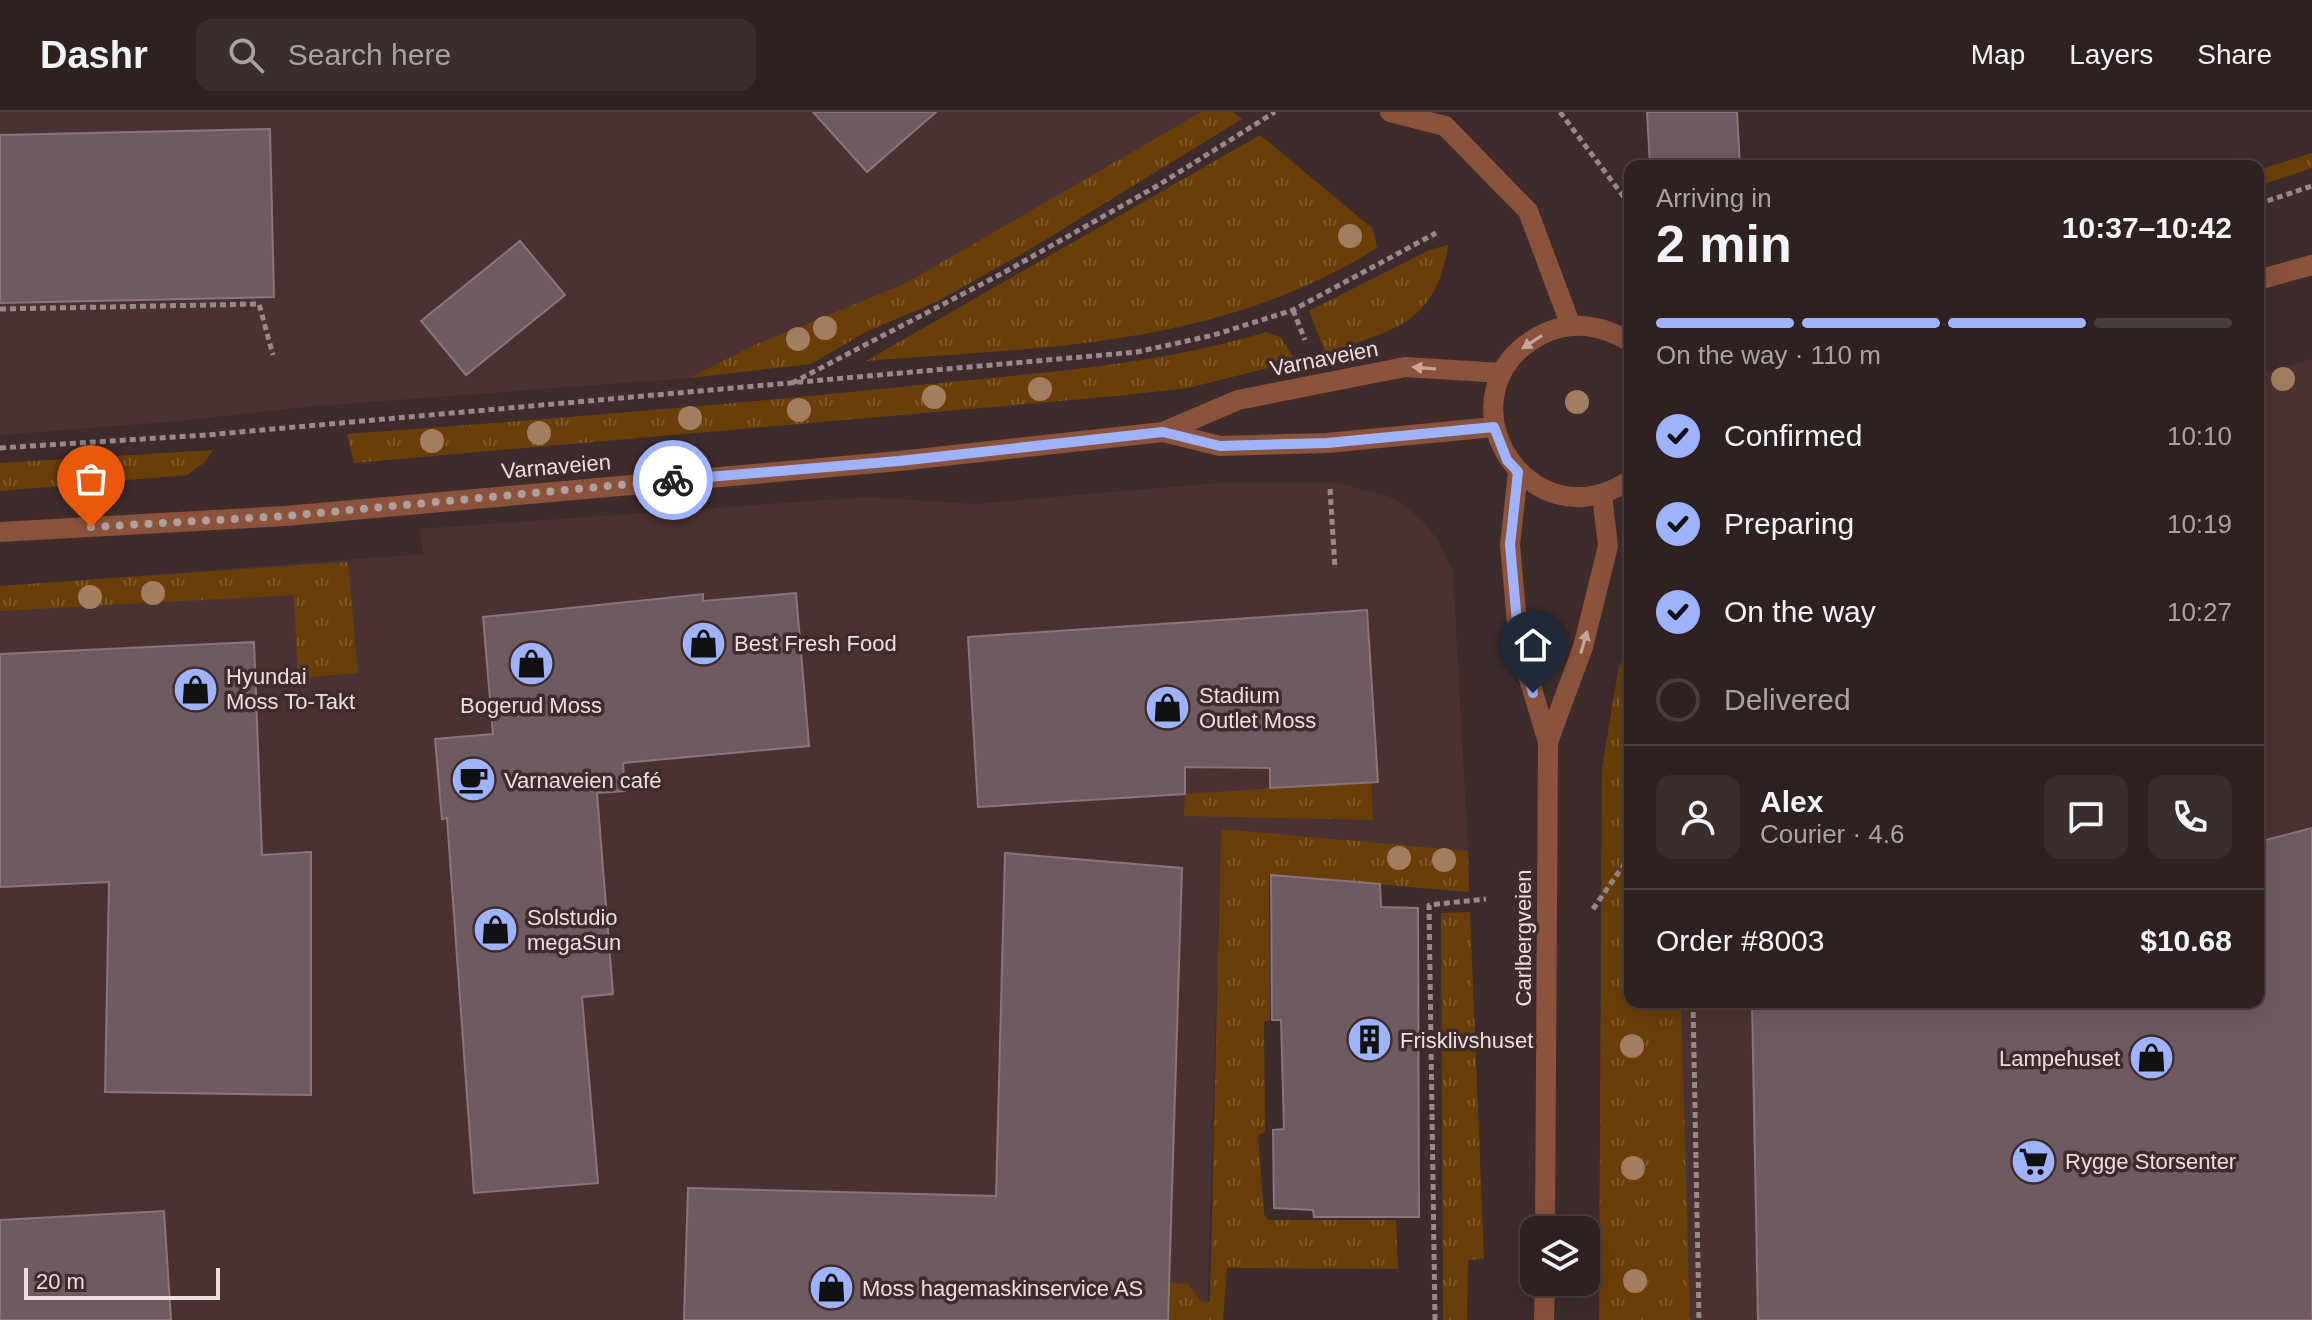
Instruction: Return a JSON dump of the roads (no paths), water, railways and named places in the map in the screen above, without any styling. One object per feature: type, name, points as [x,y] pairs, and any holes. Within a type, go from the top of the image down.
[{"type":"street","points":[[1390,112],[1445,126],[1528,211],[1571,326]]},
{"type":"street","points":[[2264,278],[2312,265]]},
{"type":"street","points":[[1624,339],[1607,330],[1571,326],[1555,328],[1529,341],[1513,355],[1502,373],[1495,391],[1494,427],[1503,452],[1518,472],[1539,488],[1563,497],[1602,495],[1624,483]]},
{"type":"street","name":"Varnaveien","points":[[0,532],[286,516],[899,461],[1163,432],[1238,400],[1391,369],[1405,367],[1502,373]]},
{"type":"street","name":"Varnaveien","points":[[1163,432],[1220,446],[1342,442],[1494,427]]},
{"type":"street","name":"Carlbergveien","points":[[1518,472],[1510,545],[1519,645],[1548,742],[1545,1216]]},
{"type":"street","name":"Carlbergveien","points":[[1548,742],[1583,647],[1608,546],[1602,495]]},
{"type":"street","points":[[1544,1320],[1545,1296]]},
{"type":"place","name":"Best Fresh Food","points":[[703,643]]},
{"type":"place","name":"Bogerud Moss","points":[[531,664]]},
{"type":"place","name":"Hyundai Moss To-Takt","points":[[195,689]]},
{"type":"place","name":"Stadium Outlet Moss","points":[[1168,708]]},
{"type":"place","name":"Varnaveien café","points":[[473,780]]},
{"type":"place","name":"Solstudio megaSun","points":[[496,930]]},
{"type":"place","name":"Frisklivshuset","points":[[1369,1040]]},
{"type":"place","name":"Lampehuset","points":[[2151,1058]]},
{"type":"place","name":"Rygge Storsenter","points":[[2034,1161]]},
{"type":"place","name":"Moss hagemaskinservice AS","points":[[831,1288]]}]
